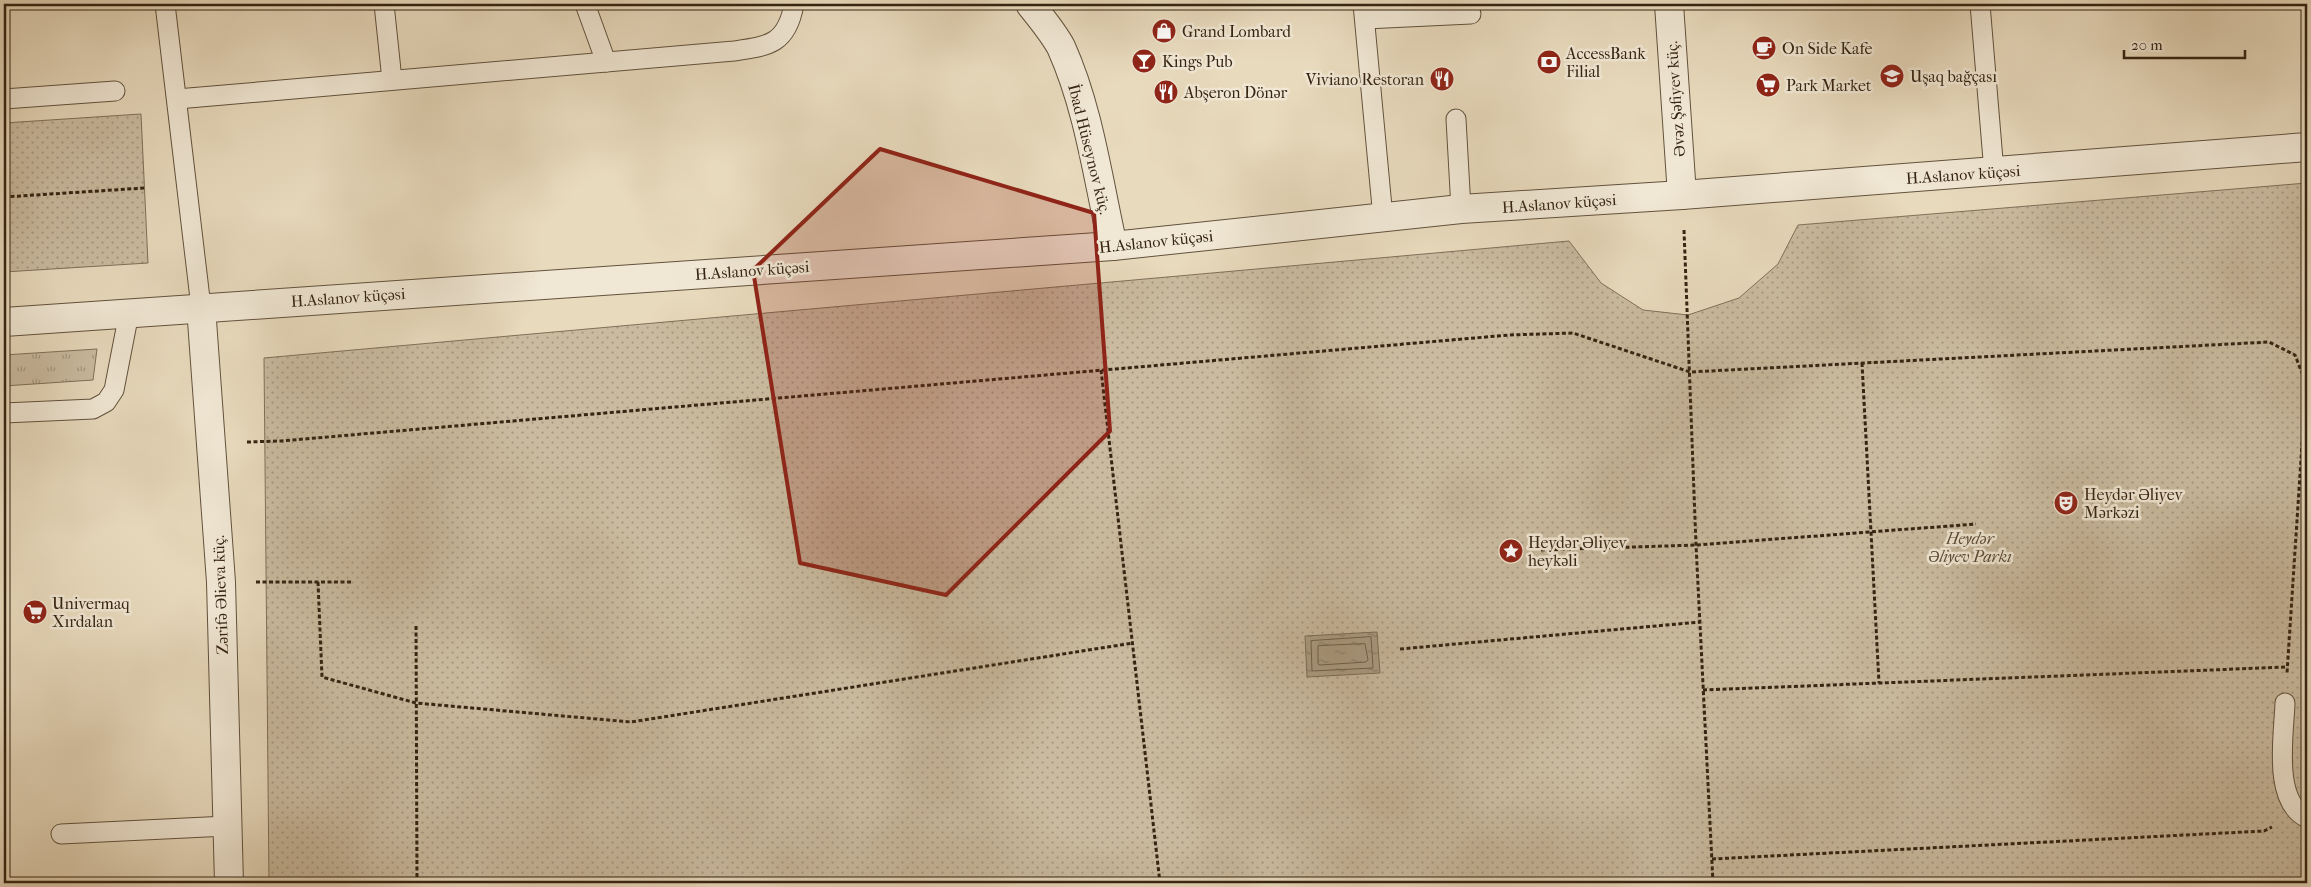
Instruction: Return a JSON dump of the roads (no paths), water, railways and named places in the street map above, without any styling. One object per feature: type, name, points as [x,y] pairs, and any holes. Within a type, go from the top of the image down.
[{"type":"street","name":"İbad Hüseynov küç.","points":[[1030,4],[1060,45],[1075,82],[1084,113],[1113,246]]},
{"type":"street","name":"Əvəz Şəfiyev küç.","points":[[1668,4],[1682,195]]},
{"type":"street","name":"H.Aslanov küçəsi","points":[[4,322],[1113,246],[1461,209],[1682,195],[2307,147]]},
{"type":"street","name":"Zərifə Əlieva küç.","points":[[201,307],[221,582],[229,883]]},
{"type":"lane","points":[[165,4],[201,307]]},
{"type":"lane","points":[[384,4],[392,80]]},
{"type":"lane","points":[[585,4],[606,62]]},
{"type":"lane","points":[[177,99],[734,52],[766,46],[780,37],[790,21],[794,4]]},
{"type":"lane","points":[[1980,4],[1994,172]]},
{"type":"lane","points":[[1383,218],[1364,12],[1471,14]]},
{"type":"lane","points":[[4,99],[115,91]]},
{"type":"lane","points":[[1456,119],[1461,209]]},
{"type":"lane","points":[[4,413],[93,409],[106,402],[114,390],[129,313]]},
{"type":"lane","points":[[2285,703],[2283,778],[2288,797],[2304,816]]},
{"type":"lane","points":[[61,834],[227,826]]},
{"type":"water","points":[[1377,632],[1380,673],[1307,677],[1305,636]]},
{"type":"place","name":"Grand Lombard","points":[[1164,31]]},
{"type":"place","name":"On Side Kafe","points":[[1764,48]]},
{"type":"place","name":"Kings Pub","points":[[1144,61]]},
{"type":"place","name":"AccessBank Filial","points":[[1549,62]]},
{"type":"place","name":"Uşaq bağçası","points":[[1892,76]]},
{"type":"place","name":"Viviano Restoran","points":[[1442,79]]},
{"type":"place","name":"Park Market","points":[[1768,85]]},
{"type":"place","name":"Abşeron Dönər","points":[[1166,92]]},
{"type":"place","name":"Heydər Əliyev Mərkəzi","points":[[2066,503]]},
{"type":"place","name":"Heydər Əliyev heykəli","points":[[1511,551]]},
{"type":"place","name":"Univermaq Xırdalan","points":[[35,612]]},
{"type":"park label","name":"Heydər Əliyev Parkı","points":[[1970,547]]}]
